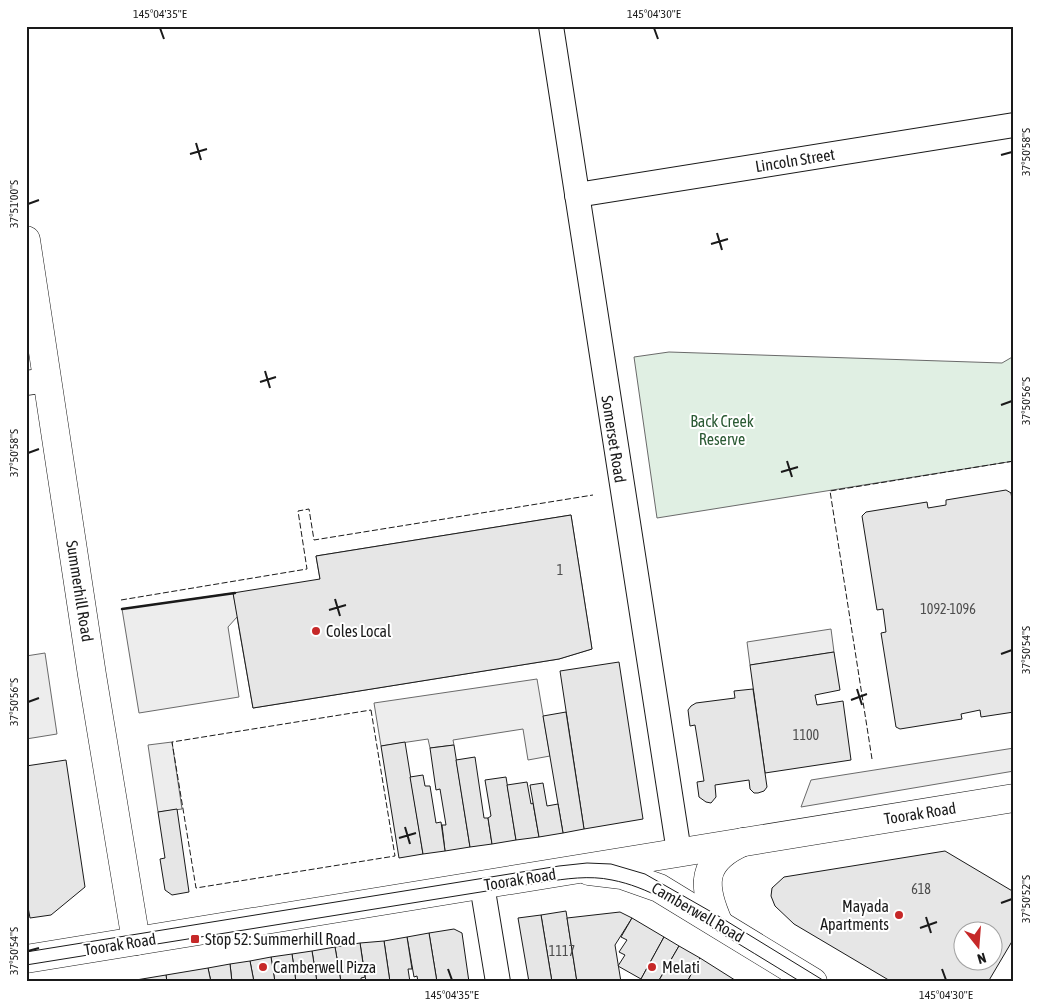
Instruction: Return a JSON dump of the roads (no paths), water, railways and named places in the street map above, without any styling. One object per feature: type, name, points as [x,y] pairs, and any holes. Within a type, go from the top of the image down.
[{"type":"main road","name":"Summerhill Road","points":[[26,240],[37,381],[92,674],[136,941]]},
{"type":"main road","name":"Toorak Road","points":[[26,959],[1014,798]]},
{"type":"main road","points":[[719,924],[708,894],[708,874],[720,856],[743,842]]},
{"type":"main road","name":"Camberwell Road","points":[[572,871],[610,872],[659,888],[814,982]]},
{"type":"street","name":"Somerset Road","points":[[551,26],[679,852]]},
{"type":"street","name":"Lincoln Street","points":[[577,196],[1014,125]]},
{"type":"street","points":[[482,886],[498,982]]},
{"type":"tram line","points":[[26,952],[587,863],[611,864],[645,874],[715,914],[826,982]]},
{"type":"tram line","points":[[26,965],[543,882],[595,878],[612,880],[638,887],[662,899],[801,982]]},
{"type":"place","name":"Coles Local","points":[[316,631]]},
{"type":"place","name":"Mayada Apartments","points":[[899,915]]},
{"type":"place","name":"Stop 52: Summerhill Road","points":[[195,939]]},
{"type":"place","name":"Camberwell Pizza","points":[[263,967]]},
{"type":"place","name":"Melati","points":[[652,967]]},
{"type":"park label","name":"Back Creek Reserve","points":[[722,430]]}]
